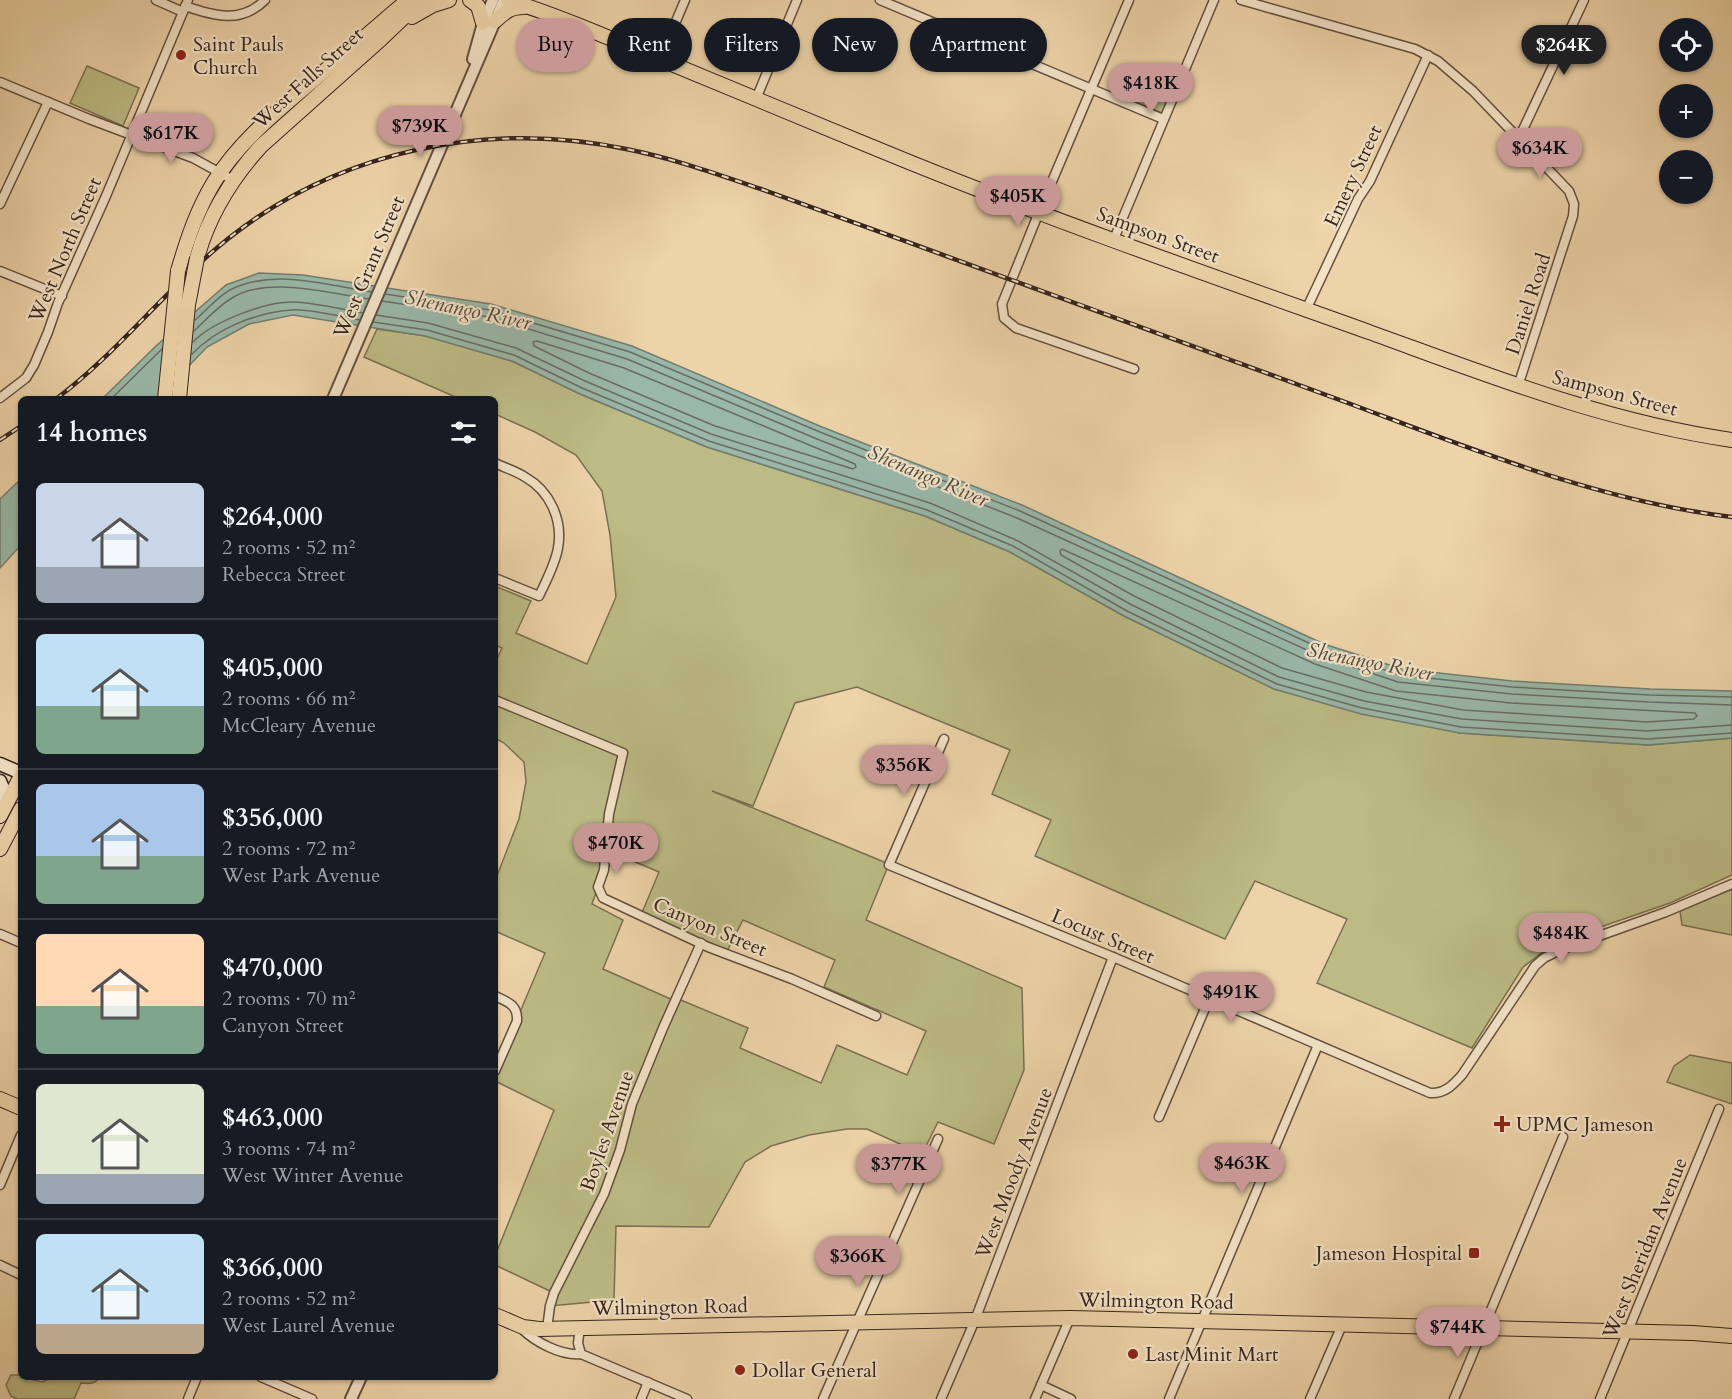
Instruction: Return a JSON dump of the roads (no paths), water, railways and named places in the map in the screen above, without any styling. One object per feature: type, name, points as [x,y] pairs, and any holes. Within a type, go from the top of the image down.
[{"type":"main road","name":"West Falls Street","points":[[165,396],[177,271],[198,212],[221,172],[244,143],[273,115],[408,0]]},
{"type":"main road","name":"West Falls Street","points":[[179,396],[188,305],[197,258],[209,221],[233,180],[261,146],[422,0]]},
{"type":"main road","points":[[381,39],[420,12],[449,0]]},
{"type":"main road","points":[[470,0],[478,6],[489,22],[506,11],[530,4]]},
{"type":"main road","name":"Sampson Street","points":[[506,0],[530,4],[607,37]]},
{"type":"main road","name":"Sampson Street","points":[[691,72],[1038,212],[1518,386],[1620,417],[1732,440]]},
{"type":"main road","points":[[0,764],[18,778]]},
{"type":"main road","points":[[0,776],[18,779]]},
{"type":"main road","points":[[0,781],[5,793],[3,811]]},
{"type":"main road","points":[[3,811],[18,783]]},
{"type":"main road","points":[[0,849],[18,815]]},
{"type":"main road","points":[[0,1099],[18,1107]]},
{"type":"main road","name":"Wilmington Road","points":[[498,1316],[528,1328],[547,1329],[1070,1318],[1629,1331],[1732,1336]]},
{"type":"street","points":[[156,0],[221,17],[242,15],[253,10],[265,0]]},
{"type":"street","name":"West Grant Street","points":[[338,396],[356,344],[467,82],[489,22],[493,0]]},
{"type":"street","name":"West Grant Street","points":[[489,22],[506,0]]},
{"type":"street","points":[[677,18],[685,0]]},
{"type":"street","points":[[756,99],[797,0]]},
{"type":"street","points":[[880,0],[1164,119]]},
{"type":"street","points":[[1129,0],[1038,212],[1002,304],[1004,318],[1016,328],[1134,369]]},
{"type":"street","points":[[1114,239],[1214,0]]},
{"type":"street","points":[[1241,0],[1416,49],[1428,55],[1447,67],[1473,91],[1518,140],[1584,0]]},
{"type":"street","name":"West North Street","points":[[0,398],[26,378],[34,365],[185,6]]},
{"type":"street","name":"Emery Street","points":[[1306,310],[1358,199],[1370,181],[1428,55]]},
{"type":"street","points":[[0,82],[131,136],[193,158],[233,180]]},
{"type":"street","points":[[0,204],[48,102]]},
{"type":"street","name":"Daniel Road","points":[[1518,140],[1569,190],[1573,197],[1573,216],[1518,386]]},
{"type":"street","points":[[0,271],[62,296]]},
{"type":"street","points":[[498,464],[535,483],[551,503],[556,514],[559,535],[558,548],[539,596],[498,579]]},
{"type":"street","name":"Canyon Street","points":[[498,701],[622,753],[609,814],[606,854],[598,891],[603,898],[701,943],[876,1016]]},
{"type":"street","name":"Locust Street","points":[[944,738],[889,865],[1113,957],[1430,1093],[1438,1093],[1450,1088],[1462,1075],[1527,976],[1544,958],[1560,950],[1666,912],[1732,884]]},
{"type":"street","points":[[0,934],[18,943]]},
{"type":"street","name":"Boyles Avenue","points":[[547,1329],[552,1299],[604,1194],[620,1149],[632,1104],[701,943]]},
{"type":"street","name":"West Moody Avenue","points":[[941,1399],[975,1320],[1113,957]]},
{"type":"street","points":[[498,997],[511,1003],[517,1011],[517,1021],[498,1064]]},
{"type":"street","points":[[1158,1117],[1209,999]]},
{"type":"street","points":[[1169,1399],[1318,1045]]},
{"type":"street","name":"West Sheridan Avenue","points":[[1600,1399],[1719,1109]]},
{"type":"street","points":[[1454,1399],[1563,1137]]},
{"type":"street","points":[[823,1399],[938,1139]]},
{"type":"street","points":[[0,1185],[18,1142]]},
{"type":"street","points":[[0,1265],[18,1274]]},
{"type":"street","points":[[1035,1399],[1070,1318]]},
{"type":"street","points":[[1310,1399],[1342,1324]]},
{"type":"street","points":[[517,1325],[533,1340],[573,1355],[581,1354],[687,1399]]},
{"type":"street","points":[[580,1328],[578,1343],[581,1354]]},
{"type":"street","points":[[188,1399],[196,1380]]},
{"type":"street","points":[[268,1380],[312,1399]]},
{"type":"street","points":[[351,1399],[360,1380]]},
{"type":"street","points":[[641,1399],[648,1382]]},
{"type":"street","points":[[1041,1385],[1071,1399]]},
{"type":"water","name":"Shenango River","points":[[259,273],[303,275],[491,304],[632,346],[822,427],[1022,505],[1324,644],[1402,669],[1512,681],[1732,691],[1732,738],[1648,745],[1460,733],[1361,714],[1274,689],[1124,616],[1010,552],[925,516],[707,447],[580,394],[512,361],[425,336],[293,315],[249,324],[207,347],[160,396],[105,396],[157,345],[226,285]]},
{"type":"water","points":[[18,482],[18,548],[0,568],[0,499]]},
{"type":"railway","points":[[60,396],[101,361],[185,277],[229,238],[272,208],[319,183],[367,164],[418,150],[469,141],[522,138],[574,141],[660,157],[761,189],[1471,449],[1574,483],[1679,509],[1732,517]]},
{"type":"railway","points":[[0,440],[18,428]]},
{"type":"place","name":"Saint Pauls Church","points":[[181,55]]},
{"type":"place","name":"UPMC Jameson","points":[[1502,1124]]},
{"type":"place","name":"Jameson Hospital","points":[[1474,1253]]},
{"type":"place","name":"Last Minit Mart","points":[[1133,1354]]},
{"type":"place","name":"Dollar General","points":[[740,1370]]}]
